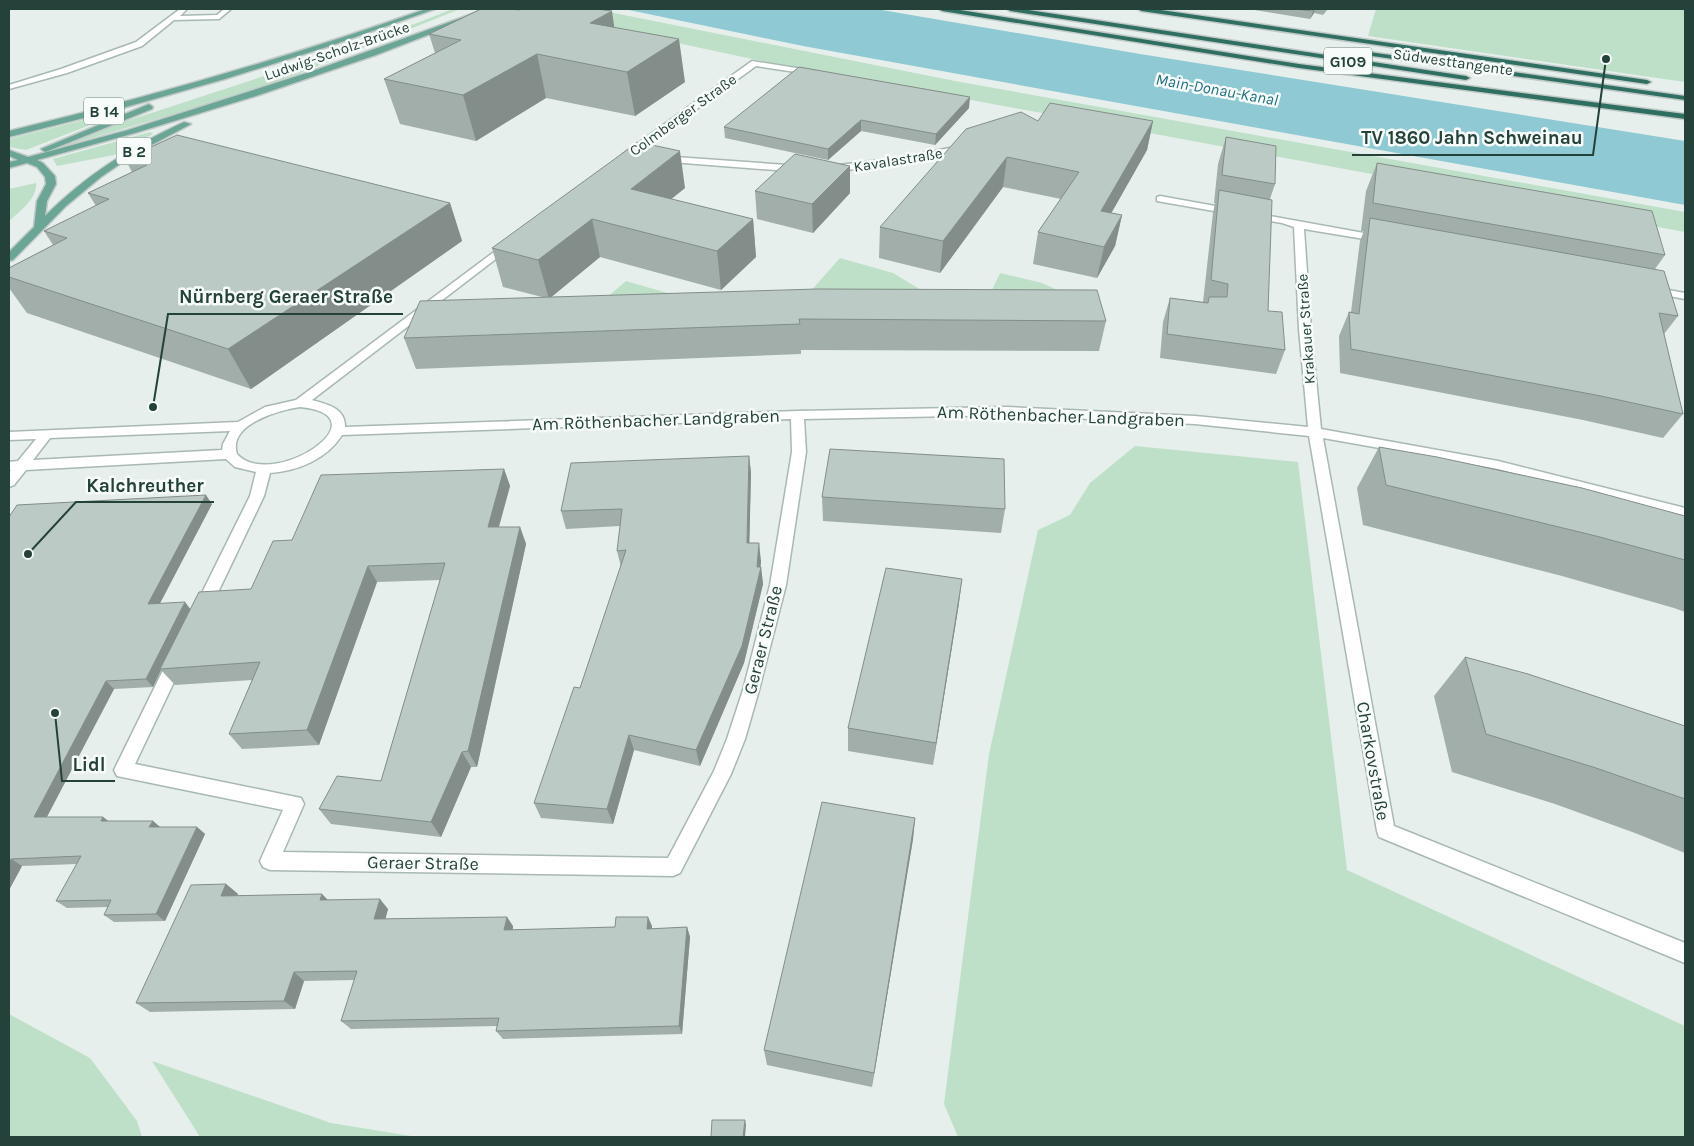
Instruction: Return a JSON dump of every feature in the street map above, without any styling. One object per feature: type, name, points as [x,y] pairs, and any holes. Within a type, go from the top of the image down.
[{"type":"highway","points":[[942,9],[1290,65],[1685,117]]},
{"type":"highway","name":"Südwesttangente","points":[[1010,9],[1477,80]]},
{"type":"highway","points":[[1141,9],[1656,84]]},
{"type":"highway","name":"Südwesttangente","points":[[1365,53],[1685,98]]},
{"type":"highway","points":[[1546,90],[1685,110]]},
{"type":"main road","name":"Ludwig-Scholz-Brücke","points":[[200,85],[307,52],[432,9]]},
{"type":"main road","name":"Ludwig-Scholz-Brücke","points":[[246,98],[492,9]]},
{"type":"main road","name":"B 14","points":[[9,134],[200,85]]},
{"type":"main road","name":"B 2","points":[[9,167],[27,161],[58,142],[138,112],[200,85]]},
{"type":"main road","name":"B 14","points":[[27,161],[128,134],[246,98]]},
{"type":"main road","name":"B 2","points":[[9,258],[77,191],[114,163],[163,135],[246,98]]},
{"type":"main road","points":[[9,153],[27,161],[40,164],[51,179],[49,191],[42,201],[39,229]]},
{"type":"street","points":[[9,88],[64,71],[139,44],[184,9]]},
{"type":"street","points":[[173,18],[219,17],[228,9]]},
{"type":"street","name":"Colmberger Straße","points":[[621,159],[755,63],[820,74]]},
{"type":"street","name":"Kavalastraße","points":[[621,159],[649,158],[783,169],[836,169],[896,161],[975,145]]},
{"type":"street","points":[[1160,199],[1393,241]]},
{"type":"street","name":"Krakauer Straße","points":[[1299,225],[1305,329],[1315,432]]},
{"type":"street","points":[[300,403],[516,238]]},
{"type":"street","points":[[1638,287],[1685,296]]},
{"type":"street","points":[[300,403],[318,404],[332,410],[337,416],[339,424],[338,432],[332,440],[310,457],[280,468],[248,467],[236,462],[230,454],[229,445],[230,440],[241,426],[268,410],[300,403]]},
{"type":"street","name":"Am Röthenbacher Landgraben","points":[[338,432],[797,415],[1007,411],[1195,420],[1315,432],[1498,465],[1685,513]]},
{"type":"street","name":"Geraer Straße","points":[[184,646],[123,770],[295,804],[270,861],[673,867],[722,774],[736,739],[751,690],[778,584],[799,452],[797,415]]},
{"type":"street","points":[[9,436],[241,426]]},
{"type":"street","name":"Charkovstraße","points":[[1315,432],[1386,831],[1685,953]]},
{"type":"street","points":[[9,482],[15,466],[46,435]]},
{"type":"street","points":[[15,466],[230,454]]},
{"type":"street","points":[[197,620],[257,496],[264,469]]},
{"type":"green space","points":[[453,9],[460,9],[300,73],[222,100],[61,147],[87,134],[368,42]]},
{"type":"green space","points":[[594,9],[955,81],[1685,212],[1685,232],[771,63],[593,25]]},
{"type":"green space","points":[[1376,9],[1685,9],[1685,82],[1368,36]]},
{"type":"green space","points":[[104,115],[108,118],[26,150],[9,147],[9,139]]},
{"type":"green space","points":[[150,132],[153,134],[114,155],[57,166],[53,159]]},
{"type":"green space","points":[[36,183],[36,189],[31,199],[9,221],[9,189]]},
{"type":"green space","points":[[840,258],[893,273],[944,304],[809,293]]},
{"type":"green space","points":[[1000,273],[1042,283],[1093,306],[985,305]]},
{"type":"green space","points":[[626,281],[671,294],[590,312]]},
{"type":"green space","points":[[1135,446],[1298,462],[1347,870],[1685,1026],[1685,1137],[958,1137],[944,1104],[989,754],[1038,530],[1070,515],[1090,483]]},
{"type":"green space","points":[[9,1014],[90,1058],[137,1121],[142,1137],[9,1137]]},
{"type":"green space","points":[[152,1061],[331,1123],[417,1137],[200,1137]]},
{"type":"water","name":"Main-Donau-Kanal","points":[[624,9],[876,9],[1140,54],[1685,141],[1685,205],[803,46]]},
{"type":"building","points":[[481,9],[597,9],[612,11],[590,23],[679,39],[627,72],[537,54],[463,95],[384,79],[461,40],[429,34]]},
{"type":"building","points":[[1295,9],[1314,9],[1312,11]]},
{"type":"building","points":[[799,67],[970,97],[936,134],[861,120],[828,149],[724,127]]},
{"type":"building","points":[[1050,103],[1153,121],[1101,211],[1122,215],[1104,247],[1038,232],[1079,172],[1007,157],[943,241],[880,227],[966,129],[1021,112],[1038,121]]},
{"type":"building","points":[[177,135],[450,203],[228,349],[9,277],[9,268],[67,238],[44,231],[109,199],[88,193],[147,165],[125,159]]},
{"type":"building","points":[[1226,137],[1276,146],[1275,184],[1222,175]]},
{"type":"building","points":[[638,142],[680,151],[631,189],[753,219],[717,251],[592,219],[538,260],[492,248]]},
{"type":"building","points":[[795,154],[850,166],[812,204],[755,191]]},
{"type":"building","points":[[1377,163],[1652,211],[1665,255],[1373,203]]},
{"type":"building","points":[[1219,190],[1272,200],[1268,311],[1282,312],[1285,350],[1167,334],[1170,298],[1208,303],[1209,297],[1227,297],[1228,284],[1211,280]]},
{"type":"building","points":[[1370,218],[1664,271],[1678,316],[1659,313],[1683,414],[1601,396],[1351,349],[1349,312],[1359,314]]},
{"type":"building","points":[[817,289],[1097,290],[1106,321],[799,319],[800,324],[404,338],[420,301]]},
{"type":"building","points":[[1379,447],[1437,457],[1582,488],[1685,516],[1685,560],[1596,536],[1386,485]]},
{"type":"building","points":[[830,449],[1004,459],[1005,509],[822,497]]},
{"type":"building","points":[[749,456],[747,543],[759,543],[757,567],[761,567],[742,646],[696,750],[629,735],[607,809],[534,803],[574,687],[580,688],[626,550],[617,551],[622,509],[561,511],[571,463]]},
{"type":"building","points":[[504,469],[488,527],[520,527],[468,751],[462,752],[431,822],[319,809],[337,776],[381,781],[445,563],[368,566],[307,730],[229,734],[260,662],[160,669],[199,592],[251,589],[273,541],[292,540],[321,475]]},
{"type":"building","points":[[206,495],[148,604],[185,602],[146,679],[106,681],[34,817],[103,817],[101,821],[153,821],[149,827],[197,827],[156,914],[104,915],[111,900],[56,901],[81,856],[11,859],[9,863],[9,517],[17,505]]},
{"type":"building","points":[[886,568],[962,579],[936,743],[848,728]]},
{"type":"building","points":[[1465,657],[1528,674],[1685,726],[1685,799],[1596,768],[1486,734]]},
{"type":"building","points":[[822,802],[915,818],[874,1073],[764,1050]]},
{"type":"building","points":[[226,884],[221,896],[322,894],[320,900],[380,899],[374,919],[507,917],[504,930],[615,927],[616,917],[648,917],[647,929],[687,927],[679,1026],[496,1031],[499,1018],[341,1021],[357,971],[294,972],[284,1001],[136,1003],[191,885]]},
{"type":"building","points":[[712,1120],[745,1120],[743,1137],[711,1137]]},
{"type":"place","name":"TV 1860 Jahn Schweinau","points":[[1606,59]]},
{"type":"place","name":"Nürnberg Geraer Straße","points":[[153,407]]},
{"type":"place","name":"Kalchreuther","points":[[28,554]]},
{"type":"place","name":"Lidl","points":[[55,713]]}]
